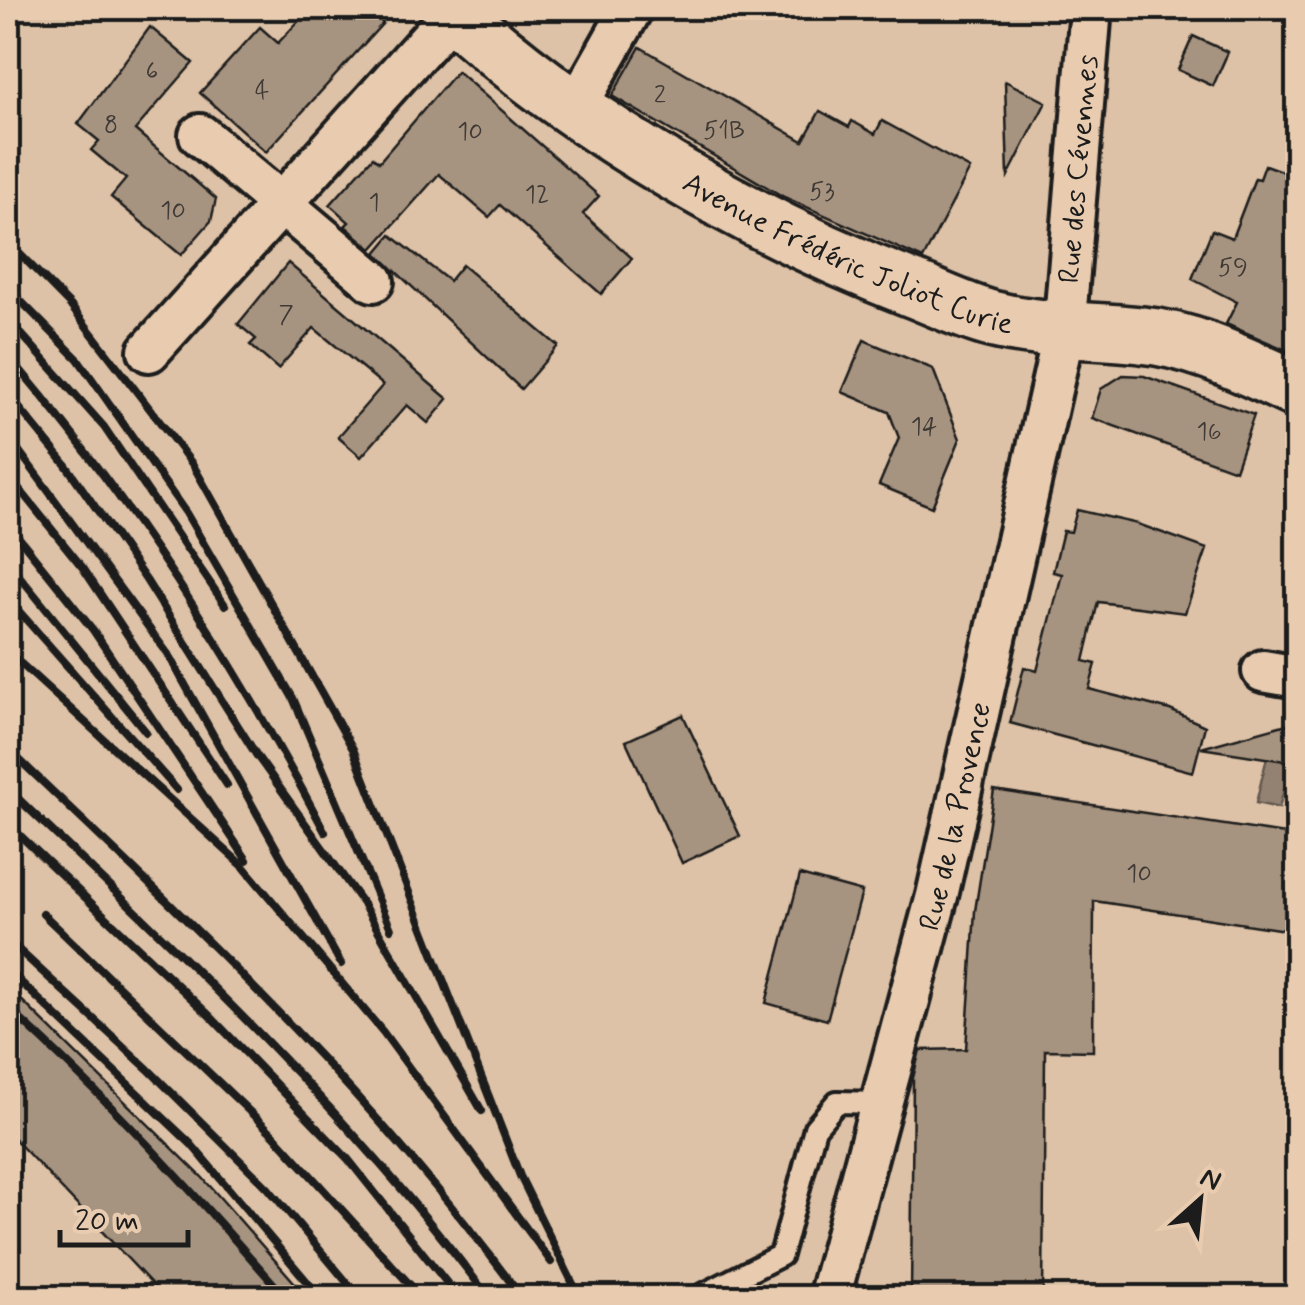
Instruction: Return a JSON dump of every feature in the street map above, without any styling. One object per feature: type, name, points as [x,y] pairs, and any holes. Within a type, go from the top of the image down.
[{"type":"street","points":[[575,109],[632,8]]},
{"type":"street","name":"Rue des Cévennes","points":[[1064,332],[1090,8]]},
{"type":"street","points":[[149,351],[451,10]]},
{"type":"street","name":"Avenue Frédéric Joliot Curie","points":[[451,10],[575,109],[836,260],[990,319],[1064,332],[1143,335],[1201,347],[1298,390]]},
{"type":"street","points":[[200,135],[279,206],[373,281]]},
{"type":"street","name":"Rue de la Provence","points":[[829,1298],[938,896],[1064,332]]},
{"type":"lane","points":[[697,1298],[781,1255],[816,1128],[838,1102],[882,1103]]},
{"type":"shaded area","points":[[1268,753],[1292,759],[1279,808],[1256,803]]},
{"type":"building","points":[[311,8],[367,8],[383,23],[266,152],[200,93],[260,27],[278,43]]},
{"type":"building","points":[[150,27],[193,63],[135,130],[216,199],[211,221],[181,255],[111,197],[126,179],[91,150],[99,141],[78,124]]},
{"type":"building","points":[[1193,36],[1228,52],[1213,86],[1178,70]]},
{"type":"building","points":[[640,47],[803,141],[820,111],[849,127],[852,121],[875,134],[882,121],[970,169],[923,259],[784,197],[612,96]]},
{"type":"building","points":[[457,71],[599,196],[583,214],[632,258],[601,294],[500,205],[489,217],[439,174],[372,249],[345,226],[349,222],[330,205],[373,157],[379,162]]},
{"type":"building","points":[[1005,81],[1046,102],[1008,176]]},
{"type":"building","points":[[1265,165],[1298,177],[1298,355],[1226,324],[1237,302],[1192,279],[1212,230],[1232,238],[1255,178],[1260,179]]},
{"type":"building","points":[[391,235],[449,281],[462,265],[558,346],[521,389],[376,253]]},
{"type":"building","points":[[288,263],[448,399],[428,423],[407,405],[361,457],[338,437],[383,385],[314,328],[278,369],[250,345],[256,339],[238,324]]},
{"type":"building","points":[[864,340],[933,369],[960,439],[932,507],[879,485],[899,438],[889,412],[842,392]]},
{"type":"building","points":[[1123,375],[1144,376],[1254,415],[1235,470],[1092,418],[1101,389]]},
{"type":"building","points":[[1077,510],[1138,524],[1207,549],[1185,613],[1098,602],[1084,661],[1096,664],[1089,689],[1170,710],[1205,726],[1193,772],[1010,723],[1024,667],[1037,671],[1062,574],[1053,572],[1063,531],[1071,532]]},
{"type":"building","points":[[683,715],[740,836],[682,863],[626,741]]},
{"type":"building","points":[[1298,721],[1298,763],[1201,748]]},
{"type":"building","points":[[994,790],[1298,836],[1298,932],[1094,901],[1093,1051],[1045,1050],[1043,1298],[911,1298],[913,1078],[920,1050],[966,1049],[975,911]]},
{"type":"building","points":[[800,875],[862,892],[827,1020],[766,1003]]},
{"type":"building","points":[[8,987],[202,1177],[308,1298],[165,1298],[8,1132]]},
{"type":"railway","points":[[8,242],[70,305],[193,465],[353,749],[520,1176],[580,1298]]},
{"type":"railway","points":[[8,288],[78,359],[186,513],[293,698],[391,929]]},
{"type":"railway","points":[[8,319],[104,427],[225,605]]},
{"type":"railway","points":[[8,355],[98,468],[180,584],[255,706],[325,832]]},
{"type":"railway","points":[[8,394],[66,465],[146,580],[257,756],[363,904],[482,1111]]},
{"type":"railway","points":[[8,436],[168,654],[341,964]]},
{"type":"railway","points":[[8,475],[83,568],[227,785]]},
{"type":"railway","points":[[8,524],[93,630],[247,860]]},
{"type":"railway","points":[[8,562],[146,732]]},
{"type":"railway","points":[[8,599],[177,790]]},
{"type":"railway","points":[[8,652],[243,866],[383,1032],[551,1262]]},
{"type":"railway","points":[[8,749],[212,945],[342,1080],[405,1150],[522,1298]]},
{"type":"railway","points":[[8,789],[259,1033],[378,1162],[489,1298]]},
{"type":"railway","points":[[8,824],[211,1017],[348,1159],[459,1298]]},
{"type":"railway","points":[[43,914],[274,1135],[422,1298]]},
{"type":"railway","points":[[8,940],[148,1069],[268,1188],[360,1298]]},
{"type":"railway","points":[[8,970],[191,1144],[321,1298]]},
{"type":"railway","points":[[8,1008],[151,1148],[286,1298]]}]
